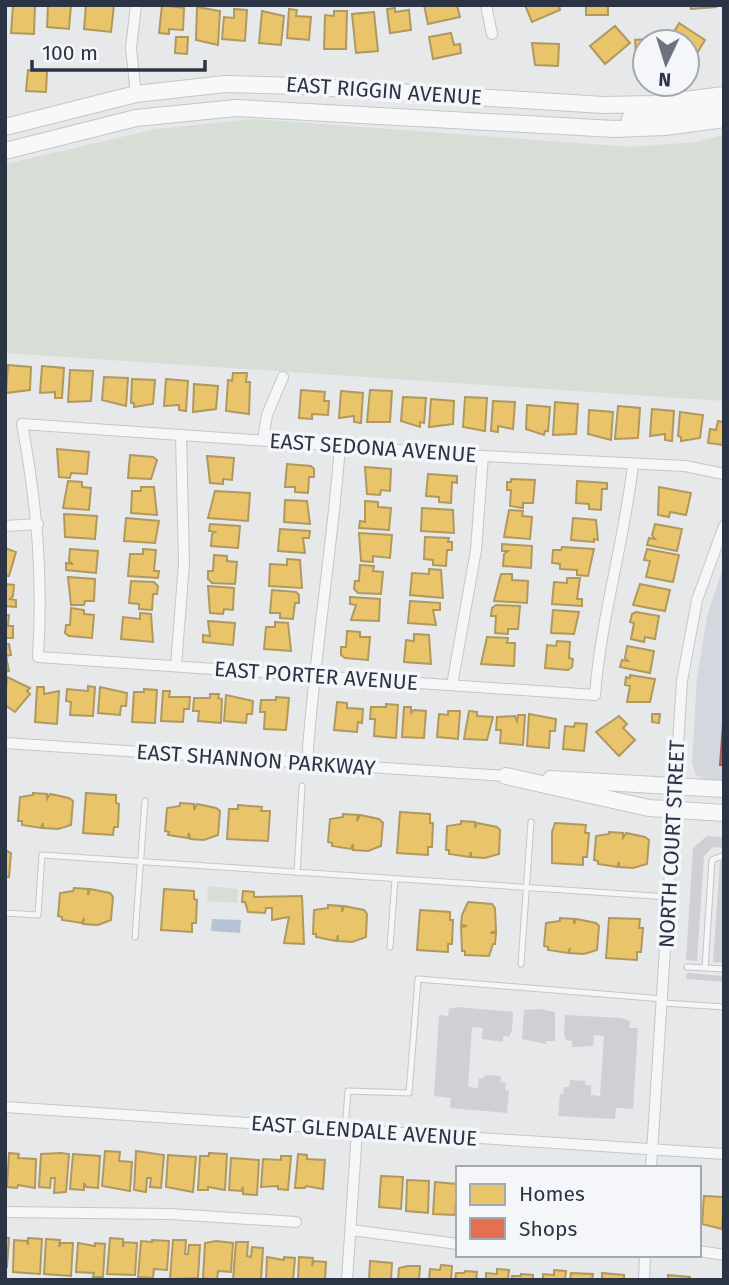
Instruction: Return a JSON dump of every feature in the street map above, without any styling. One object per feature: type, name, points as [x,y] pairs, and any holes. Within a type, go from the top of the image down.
[{"type":"main road","name":"EAST RIGGIN AVENUE","points":[[5,127],[136,94],[250,84],[603,105],[653,104],[724,95]]},
{"type":"main road","name":"EAST RIGGIN AVENUE","points":[[5,151],[136,118],[223,108],[274,108],[576,128],[652,128],[724,120]]},
{"type":"main road","points":[[576,128],[611,121],[724,108]]},
{"type":"main road","name":"EAST SHANNON PARKWAY","points":[[506,776],[724,789]]},
{"type":"main road","name":"EAST SHANNON PARKWAY","points":[[506,776],[649,808],[724,813]]},
{"type":"street","points":[[136,5],[131,48],[136,94]]},
{"type":"street","points":[[486,5],[492,34]]},
{"type":"street","points":[[263,439],[267,415],[283,376]]},
{"type":"street","name":"EAST SEDONA AVENUE","points":[[38,524],[22,424],[483,456],[685,466],[724,474]]},
{"type":"street","points":[[176,666],[184,563],[181,435]]},
{"type":"street","points":[[307,763],[313,675],[333,545],[340,446]]},
{"type":"street","points":[[452,685],[476,550],[483,456]]},
{"type":"street","name":"EAST PORTER AVENUE","points":[[38,524],[41,578],[38,657],[595,695],[599,641],[626,520],[633,465]]},
{"type":"street","points":[[5,526],[38,524]]},
{"type":"street","name":"NORTH COURT STREET","points":[[651,1166],[687,646],[700,591],[724,526]]},
{"type":"street","name":"EAST SHANNON PARKWAY","points":[[5,743],[506,776]]},
{"type":"street","name":"EAST GLENDALE AVENUE","points":[[5,1107],[724,1154]]},
{"type":"street","points":[[347,1280],[351,1230],[351,1131]]},
{"type":"street","points":[[5,1212],[170,1214],[296,1222]]},
{"type":"street","points":[[351,1230],[456,1244]]},
{"type":"street","points":[[701,1251],[724,1255]]},
{"type":"street","points":[[644,1280],[645,1257]]},
{"type":"lane","points":[[297,873],[302,786]]},
{"type":"lane","points":[[135,937],[145,801]]},
{"type":"lane","points":[[521,964],[531,822]]},
{"type":"lane","points":[[5,913],[38,915],[42,855],[669,897]]},
{"type":"lane","points":[[705,968],[712,860],[724,855]]},
{"type":"lane","points":[[390,947],[396,880]]},
{"type":"lane","points":[[687,967],[724,970]]},
{"type":"lane","points":[[351,1131],[348,1090],[409,1093],[418,979],[724,1007]]},
{"type":"shaded area","points":[[253,119],[631,147],[696,142],[724,135],[724,401],[5,353],[5,164],[156,129]]},
{"type":"shaded area","points":[[724,565],[724,782],[709,781],[696,775],[692,762],[697,678],[707,616]]},
{"type":"shaded area","points":[[208,886],[238,889],[237,903],[207,901]]},
{"type":"water","points":[[212,919],[241,920],[240,933],[211,931]]},
{"type":"building: Homes","points":[[13,5],[35,5],[34,34],[11,33]]},
{"type":"building: Homes","points":[[48,5],[71,5],[69,29],[47,27]]},
{"type":"building: Homes","points":[[86,5],[114,5],[111,32],[84,29]]},
{"type":"building: Homes","points":[[162,5],[184,8],[183,30],[169,29],[169,34],[159,33]]},
{"type":"building: Homes","points":[[424,5],[457,5],[460,17],[428,24]]},
{"type":"building: Homes","points":[[525,5],[559,5],[560,10],[532,22]]},
{"type":"building: Homes","points":[[586,5],[608,5],[608,15],[586,15]]},
{"type":"building: Homes","points":[[690,5],[716,5],[716,7],[691,9]]},
{"type":"building: Homes","points":[[197,7],[220,11],[218,45],[196,40]]},
{"type":"building: Homes","points":[[395,8],[395,12],[409,10],[411,30],[390,33],[387,9]]},
{"type":"building: Homes","points":[[234,9],[247,10],[245,41],[222,39],[224,17],[234,18]]},
{"type":"building: Homes","points":[[289,9],[297,10],[296,16],[311,17],[309,40],[287,38]]},
{"type":"building: Homes","points":[[262,11],[284,16],[281,45],[259,43]]},
{"type":"building: Homes","points":[[334,11],[347,11],[346,49],[324,49],[325,15],[334,16]]},
{"type":"building: Homes","points":[[374,12],[378,51],[356,53],[352,14]]},
{"type":"building: Homes","points":[[615,26],[630,43],[605,64],[590,46]]},
{"type":"building: Homes","points":[[451,33],[454,45],[460,44],[461,53],[433,59],[429,37]]},
{"type":"building: Homes","points":[[176,37],[188,37],[187,54],[175,53]]},
{"type":"building: Homes","points":[[532,43],[559,44],[558,66],[535,65]]},
{"type":"building: Homes","points":[[28,70],[47,71],[46,92],[26,91]]},
{"type":"building: Homes","points":[[8,365],[31,367],[30,390],[6,393]]},
{"type":"building: Homes","points":[[42,366],[64,368],[62,398],[55,398],[55,392],[40,393]]},
{"type":"building: Homes","points":[[70,370],[93,371],[91,401],[68,402]]},
{"type":"building: Homes","points":[[233,373],[247,373],[246,382],[250,382],[249,414],[226,411],[228,380],[232,381]]},
{"type":"building: Homes","points":[[104,377],[128,378],[126,406],[102,400]]},
{"type":"building: Homes","points":[[132,379],[155,380],[153,404],[134,407],[134,403],[131,403]]},
{"type":"building: Homes","points":[[166,379],[188,381],[186,411],[179,410],[179,405],[164,406]]},
{"type":"building: Homes","points":[[194,384],[218,386],[216,409],[193,412]]},
{"type":"building: Homes","points":[[301,390],[325,392],[324,401],[329,401],[328,415],[312,414],[312,419],[299,418]]},
{"type":"building: Homes","points":[[370,390],[392,391],[390,422],[367,422]]},
{"type":"building: Homes","points":[[341,391],[363,393],[361,423],[354,422],[354,416],[339,418]]},
{"type":"building: Homes","points":[[403,397],[426,398],[424,423],[420,422],[420,427],[401,421]]},
{"type":"building: Homes","points":[[465,397],[487,398],[485,431],[463,427]]},
{"type":"building: Homes","points":[[431,399],[454,401],[453,424],[429,427]]},
{"type":"building: Homes","points":[[493,401],[515,402],[513,429],[498,426],[498,432],[491,431]]},
{"type":"building: Homes","points":[[555,402],[578,404],[576,434],[553,435]]},
{"type":"building: Homes","points":[[527,405],[550,407],[548,431],[545,431],[544,435],[526,429]]},
{"type":"building: Homes","points":[[618,406],[640,408],[638,438],[615,439]]},
{"type":"building: Homes","points":[[652,409],[674,411],[672,441],[665,440],[665,434],[650,436]]},
{"type":"building: Homes","points":[[589,410],[613,412],[611,440],[588,434]]},
{"type":"building: Homes","points":[[680,412],[703,415],[700,438],[681,441],[678,436]]},
{"type":"building: Homes","points":[[718,421],[724,422],[724,449],[723,445],[708,443],[710,429],[716,430]]},
{"type":"building: Homes","points":[[57,449],[89,452],[87,474],[71,473],[70,478],[59,477]]},
{"type":"building: Homes","points":[[130,455],[153,457],[157,460],[151,479],[128,478]]},
{"type":"building: Homes","points":[[207,456],[234,458],[232,480],[223,479],[223,484],[210,483]]},
{"type":"building: Homes","points":[[287,464],[311,466],[314,469],[314,477],[309,477],[308,493],[295,492],[295,487],[285,487]]},
{"type":"building: Homes","points":[[365,467],[391,469],[390,491],[381,490],[380,495],[367,494]]},
{"type":"building: Homes","points":[[428,474],[457,476],[457,483],[452,482],[451,503],[439,502],[439,497],[426,496]]},
{"type":"building: Homes","points":[[511,479],[535,480],[533,503],[523,503],[523,508],[510,506],[511,490],[507,490],[507,482],[511,482]]},
{"type":"building: Homes","points":[[68,481],[82,482],[82,487],[91,488],[89,510],[63,508]]},
{"type":"building: Homes","points":[[577,481],[607,483],[607,489],[602,489],[601,510],[589,509],[589,504],[576,503]]},
{"type":"building: Homes","points":[[141,487],[154,487],[157,515],[131,513],[132,491],[141,491]]},
{"type":"building: Homes","points":[[659,487],[691,493],[686,515],[670,512],[669,517],[658,515]]},
{"type":"building: Homes","points":[[215,491],[250,493],[248,521],[208,518]]},
{"type":"building: Homes","points":[[285,500],[307,501],[310,524],[284,522]]},
{"type":"building: Homes","points":[[365,501],[378,502],[378,507],[391,508],[389,530],[359,528],[360,521],[365,522]]},
{"type":"building: Homes","points":[[422,508],[453,510],[454,533],[421,531]]},
{"type":"building: Homes","points":[[509,510],[523,511],[522,516],[532,517],[530,539],[504,537]]},
{"type":"building: Homes","points":[[64,514],[97,516],[95,539],[65,537]]},
{"type":"building: Homes","points":[[126,518],[159,521],[155,543],[124,541]]},
{"type":"building: Homes","points":[[573,518],[596,520],[598,540],[571,540]]},
{"type":"building: Homes","points":[[210,524],[240,526],[238,548],[211,546],[212,534],[215,532],[209,531]]},
{"type":"building: Homes","points":[[655,524],[682,529],[677,551],[647,545],[649,538],[655,539],[652,535]]},
{"type":"building: Homes","points":[[280,529],[310,531],[309,538],[303,538],[305,553],[278,551]]},
{"type":"building: Homes","points":[[359,533],[392,535],[390,558],[373,556],[373,562],[361,561]]},
{"type":"building: Homes","points":[[425,537],[449,538],[448,542],[452,542],[452,550],[447,550],[446,566],[433,565],[433,560],[424,559]]},
{"type":"building: Homes","points":[[502,544],[532,546],[531,568],[503,566],[504,554],[508,551],[502,551]]},
{"type":"building: Homes","points":[[562,547],[594,549],[588,576],[577,575],[577,570],[560,569],[560,564],[552,563],[553,550],[561,550]]},
{"type":"building: Homes","points":[[5,548],[16,552],[9,576],[5,576]]},
{"type":"building: Homes","points":[[70,549],[98,551],[96,573],[66,570],[66,563],[73,564],[69,561]]},
{"type":"building: Homes","points":[[143,549],[156,550],[154,571],[159,571],[158,578],[128,576],[130,554],[143,554]]},
{"type":"building: Homes","points":[[647,549],[679,555],[673,582],[646,577],[650,561],[644,560]]},
{"type":"building: Homes","points":[[214,555],[227,556],[227,561],[237,562],[235,584],[212,583],[208,579],[208,571],[213,571]]},
{"type":"building: Homes","points":[[287,559],[300,560],[302,588],[269,586],[270,564],[287,565]]},
{"type":"building: Homes","points":[[360,565],[374,566],[373,571],[383,572],[381,594],[358,593],[354,589],[355,581],[359,581]]},
{"type":"building: Homes","points":[[429,569],[441,570],[443,598],[410,595],[412,573],[429,574]]},
{"type":"building: Homes","points":[[501,574],[512,574],[512,580],[528,581],[527,603],[494,601]]},
{"type":"building: Homes","points":[[68,577],[95,579],[94,601],[85,601],[84,605],[71,605]]},
{"type":"building: Homes","points":[[567,578],[580,578],[577,599],[582,599],[582,606],[552,604],[554,582],[567,583]]},
{"type":"building: Homes","points":[[131,581],[154,582],[158,586],[157,594],[153,594],[152,610],[139,609],[139,604],[129,603]]},
{"type":"building: Homes","points":[[5,584],[14,585],[10,599],[16,600],[16,607],[5,606]]},
{"type":"building: Homes","points":[[640,584],[670,590],[665,611],[633,605]]},
{"type":"building: Homes","points":[[208,586],[234,588],[233,610],[224,609],[223,614],[210,613]]},
{"type":"building: Homes","points":[[272,590],[296,592],[299,595],[293,619],[280,618],[280,613],[270,613]]},
{"type":"building: Homes","points":[[350,597],[380,599],[379,621],[351,620],[356,605],[350,604]]},
{"type":"building: Homes","points":[[410,601],[440,603],[440,610],[433,610],[436,625],[408,623]]},
{"type":"building: Homes","points":[[496,605],[520,606],[518,629],[508,629],[508,634],[495,633],[496,616],[491,616],[492,608]]},
{"type":"building: Homes","points":[[71,608],[94,615],[92,638],[69,636],[65,633],[66,625],[70,625]]},
{"type":"building: Homes","points":[[553,610],[579,612],[574,634],[551,633]]},
{"type":"building: Homes","points":[[636,612],[659,616],[655,639],[645,637],[644,642],[631,639],[634,623],[630,622],[632,614]]},
{"type":"building: Homes","points":[[140,613],[151,614],[153,642],[121,639],[123,617],[140,619]]},
{"type":"building: Homes","points":[[5,615],[9,615],[8,626],[13,626],[13,638],[5,638]]},
{"type":"building: Homes","points":[[208,621],[235,623],[233,645],[203,642],[203,635],[210,636]]},
{"type":"building: Homes","points":[[275,622],[288,623],[291,651],[264,649],[266,627],[275,627]]},
{"type":"building: Homes","points":[[347,631],[360,632],[360,637],[370,637],[368,660],[345,658],[341,655],[341,647],[346,647]]},
{"type":"building: Homes","points":[[414,634],[429,635],[431,664],[404,662],[406,640],[414,641]]},
{"type":"building: Homes","points":[[487,637],[508,638],[507,643],[515,643],[514,666],[481,664]]},
{"type":"building: Homes","points":[[557,641],[570,642],[569,658],[573,659],[572,667],[568,670],[545,668],[547,645],[556,646]]},
{"type":"building: Homes","points":[[5,644],[9,644],[11,655],[6,656],[9,671],[5,672]]},
{"type":"building: Homes","points":[[627,646],[654,651],[650,673],[620,667],[622,660],[628,661],[625,658]]},
{"type":"building: Homes","points":[[630,675],[655,679],[650,702],[627,702],[630,686],[625,685],[626,677],[630,678]]},
{"type":"building: Homes","points":[[7,677],[30,688],[27,691],[30,694],[15,712],[5,705]]},
{"type":"building: Homes","points":[[88,686],[95,687],[93,716],[70,715],[71,702],[66,701],[67,689],[88,691]]},
{"type":"building: Homes","points":[[37,687],[44,687],[44,694],[59,691],[57,724],[35,722]]},
{"type":"building: Homes","points":[[100,687],[127,693],[126,706],[121,706],[120,715],[98,713]]},
{"type":"building: Homes","points":[[144,689],[157,690],[155,723],[132,722],[134,692],[144,692]]},
{"type":"building: Homes","points":[[163,691],[170,691],[169,697],[190,697],[189,709],[184,709],[183,722],[161,721]]},
{"type":"building: Homes","points":[[210,694],[219,694],[218,698],[222,699],[221,723],[198,721],[199,711],[193,711],[194,698],[210,698]]},
{"type":"building: Homes","points":[[226,695],[253,701],[252,714],[247,714],[246,723],[224,721]]},
{"type":"building: Homes","points":[[276,697],[289,698],[286,730],[264,729],[265,712],[260,712],[261,700],[276,700]]},
{"type":"building: Homes","points":[[337,702],[347,703],[347,708],[363,709],[362,723],[358,722],[357,732],[334,730]]},
{"type":"building: Homes","points":[[386,704],[398,705],[396,738],[374,736],[375,719],[370,719],[371,707],[386,707]]},
{"type":"building: Homes","points":[[404,707],[411,707],[411,713],[414,710],[426,711],[424,738],[402,737]]},
{"type":"building: Homes","points":[[448,711],[460,711],[458,739],[437,737],[439,714],[448,715]]},
{"type":"building: Homes","points":[[469,711],[477,712],[477,716],[493,717],[487,740],[464,739]]},
{"type":"building: Homes","points":[[529,714],[556,719],[555,731],[550,731],[549,748],[527,746]]},
{"type":"building: Homes","points":[[652,714],[660,714],[659,723],[652,722]]},
{"type":"building: Homes","points":[[518,715],[525,715],[523,745],[500,743],[501,730],[496,730],[497,717],[515,716],[517,721]]},
{"type":"building: Homes","points":[[619,716],[627,724],[623,728],[635,740],[619,756],[596,732]]},
{"type":"building: Homes","points":[[575,723],[587,724],[584,751],[563,749],[565,726],[574,727]]},
{"type":"building: Homes","points":[[33,793],[47,794],[47,799],[50,794],[73,801],[71,825],[58,829],[43,828],[43,823],[41,828],[22,825],[22,821],[18,821],[20,797]]},
{"type":"building: Homes","points":[[86,793],[116,795],[116,803],[119,804],[118,827],[114,827],[113,835],[83,833]]},
{"type":"building: Homes","points":[[180,803],[194,804],[194,810],[197,804],[220,811],[218,835],[204,840],[190,839],[189,833],[188,838],[168,835],[169,832],[165,831],[167,808],[180,806]]},
{"type":"building: Homes","points":[[238,805],[262,807],[261,811],[270,811],[268,841],[227,839],[229,809],[238,809]]},
{"type":"building: Homes","points":[[400,812],[430,814],[430,823],[433,823],[432,847],[428,847],[428,855],[397,853]]},
{"type":"building: Homes","points":[[343,814],[358,815],[357,821],[360,815],[379,819],[383,823],[381,846],[368,851],[353,850],[353,844],[351,849],[332,846],[332,843],[328,842],[330,819],[343,817]]},
{"type":"building: Homes","points":[[461,821],[475,822],[475,828],[477,823],[497,827],[500,830],[499,854],[485,858],[471,857],[471,852],[469,857],[449,854],[449,850],[446,850],[447,826],[461,824]]},
{"type":"building: Homes","points":[[555,823],[586,825],[585,833],[589,833],[587,857],[583,857],[583,865],[552,863],[552,832]]},
{"type":"building: Homes","points":[[609,832],[623,833],[623,838],[626,833],[649,840],[647,864],[633,868],[619,867],[619,862],[617,867],[598,864],[598,861],[594,860],[596,836]]},
{"type":"building: Homes","points":[[5,850],[11,853],[9,877],[5,877]]},
{"type":"building: Homes","points":[[74,888],[88,889],[88,895],[90,889],[110,893],[113,897],[111,920],[98,925],[83,924],[84,918],[82,923],[62,920],[62,917],[58,916],[60,893],[73,891]]},
{"type":"building: Homes","points":[[164,889],[194,891],[194,899],[197,900],[196,923],[192,923],[192,932],[161,930]]},
{"type":"building: Homes","points":[[243,891],[254,892],[254,897],[302,896],[304,944],[284,943],[289,917],[272,920],[272,908],[266,908],[265,913],[248,912],[245,902],[242,902]]},
{"type":"building: Homes","points":[[468,902],[492,904],[495,908],[496,931],[490,933],[496,933],[495,944],[489,956],[465,955],[465,951],[462,951],[461,927],[467,926],[461,925],[462,915]]},
{"type":"building: Homes","points":[[328,905],[342,906],[342,912],[344,906],[364,910],[367,914],[366,937],[352,942],[338,941],[338,935],[336,941],[316,937],[316,934],[313,934],[314,910],[328,908]]},
{"type":"building: Homes","points":[[420,910],[450,912],[450,920],[453,920],[452,944],[448,944],[448,952],[417,950]]},
{"type":"building: Homes","points":[[560,918],[574,919],[574,924],[576,919],[596,923],[599,926],[597,950],[584,954],[569,953],[570,948],[568,953],[548,950],[548,947],[544,946],[546,923],[560,921]]},
{"type":"building: Homes","points":[[609,918],[640,919],[639,928],[643,928],[641,952],[637,952],[637,960],[606,958]]},
{"type":"building: Homes","points":[[105,1151],[120,1152],[119,1161],[132,1162],[130,1191],[102,1186]]},
{"type":"building: Homes","points":[[136,1151],[164,1155],[161,1188],[150,1187],[151,1178],[147,1178],[146,1192],[134,1190]]},
{"type":"building: Homes","points":[[9,1153],[19,1154],[18,1158],[36,1159],[35,1188],[18,1185],[17,1188],[7,1187]]},
{"type":"building: Homes","points":[[209,1153],[227,1154],[225,1190],[208,1187],[208,1190],[198,1190],[200,1156],[209,1156]]},
{"type":"building: Homes","points":[[41,1154],[69,1154],[66,1192],[54,1193],[55,1178],[51,1178],[50,1188],[39,1187]]},
{"type":"building: Homes","points":[[73,1154],[100,1156],[98,1188],[86,1187],[84,1183],[84,1190],[70,1189]]},
{"type":"building: Homes","points":[[298,1154],[307,1155],[307,1159],[325,1160],[323,1189],[306,1186],[295,1188]]},
{"type":"building: Homes","points":[[168,1155],[196,1157],[193,1192],[166,1187]]},
{"type":"building: Homes","points":[[281,1156],[291,1156],[288,1190],[278,1189],[278,1186],[261,1187],[263,1159],[281,1160]]},
{"type":"building: Homes","points":[[231,1158],[259,1160],[257,1195],[243,1194],[243,1187],[241,1191],[229,1190]]},
{"type":"building: Homes","points":[[381,1176],[403,1177],[401,1209],[379,1207]]},
{"type":"building: Homes","points":[[407,1180],[429,1181],[428,1213],[406,1211]]},
{"type":"building: Homes","points":[[435,1182],[456,1184],[455,1215],[433,1214]]},
{"type":"building: Homes","points":[[704,1196],[724,1197],[722,1229],[702,1224]]},
{"type":"building: Homes","points":[[5,1238],[9,1238],[7,1267],[5,1267]]},
{"type":"building: Homes","points":[[28,1238],[42,1239],[40,1274],[13,1272],[14,1240],[27,1241],[28,1245]]},
{"type":"building: Homes","points":[[110,1238],[123,1239],[123,1247],[124,1242],[137,1243],[135,1275],[107,1274]]},
{"type":"building: Homes","points":[[46,1239],[60,1240],[59,1247],[61,1243],[73,1243],[71,1276],[44,1274]]},
{"type":"building: Homes","points":[[173,1240],[186,1240],[185,1254],[188,1254],[189,1245],[200,1245],[198,1278],[170,1279]]},
{"type":"building: Homes","points":[[141,1241],[169,1241],[167,1270],[154,1269],[153,1278],[138,1277]]},
{"type":"building: Homes","points":[[236,1242],[248,1242],[247,1256],[251,1257],[252,1247],[263,1248],[261,1280],[233,1280]]},
{"type":"building: Homes","points":[[78,1243],[95,1246],[95,1243],[105,1244],[103,1277],[93,1277],[94,1273],[76,1272]]},
{"type":"building: Homes","points":[[205,1243],[233,1243],[231,1272],[218,1271],[217,1280],[203,1278]]},
{"type":"building: Homes","points":[[267,1257],[284,1260],[284,1257],[295,1258],[293,1280],[266,1280]]},
{"type":"building: Homes","points":[[299,1257],[313,1258],[312,1266],[314,1261],[326,1262],[325,1280],[298,1280]]},
{"type":"building: Homes","points":[[370,1261],[392,1263],[391,1280],[369,1280]]},
{"type":"building: Homes","points":[[441,1265],[452,1266],[451,1280],[429,1280],[430,1269],[440,1270]]},
{"type":"building: Homes","points":[[420,1266],[419,1280],[398,1280],[399,1268]]},
{"type":"building: Homes","points":[[497,1269],[509,1270],[508,1280],[486,1280],[486,1273],[497,1274]]},
{"type":"building: Homes","points":[[554,1270],[566,1271],[565,1280],[543,1280],[543,1274],[554,1275]]},
{"type":"building: Homes","points":[[477,1272],[476,1280],[455,1280],[456,1273]]},
{"type":"building: Homes","points":[[571,1273],[593,1274],[592,1280],[570,1280]]},
{"type":"building: Homes","points":[[602,1273],[624,1275],[624,1280],[602,1280]]},
{"type":"building: Homes","points":[[533,1275],[533,1280],[512,1280],[512,1276]]},
{"type":"building: Homes","points":[[668,1275],[690,1277],[690,1280],[668,1280]]},
{"type":"building: Shops","points":[[724,710],[724,765],[720,765]]},
{"type":"building: Other","points":[[707,836],[724,837],[724,848],[713,847],[704,856],[697,961],[686,960],[693,848]]},
{"type":"building: Other","points":[[720,861],[724,861],[724,963],[713,962]]},
{"type":"building: Other","points":[[687,973],[724,976],[724,982],[686,979]]},
{"type":"building: Other","points":[[457,1007],[513,1012],[512,1030],[509,1037],[503,1036],[503,1042],[482,1039],[483,1028],[472,1027],[468,1087],[478,1088],[479,1078],[484,1078],[485,1075],[501,1076],[500,1082],[506,1083],[505,1090],[509,1091],[507,1113],[450,1108],[451,1098],[434,1096],[439,1015],[448,1016],[449,1009]]},
{"type":"building: Other","points":[[524,1010],[555,1012],[555,1041],[546,1041],[546,1044],[522,1039]]},
{"type":"building: Other","points":[[565,1015],[621,1018],[630,1021],[629,1028],[638,1028],[633,1109],[616,1108],[615,1119],[558,1116],[560,1094],[563,1094],[564,1087],[569,1087],[570,1080],[586,1081],[585,1085],[591,1085],[591,1095],[600,1096],[604,1036],[594,1035],[593,1046],[572,1047],[572,1041],[566,1040],[564,1033]]}]
